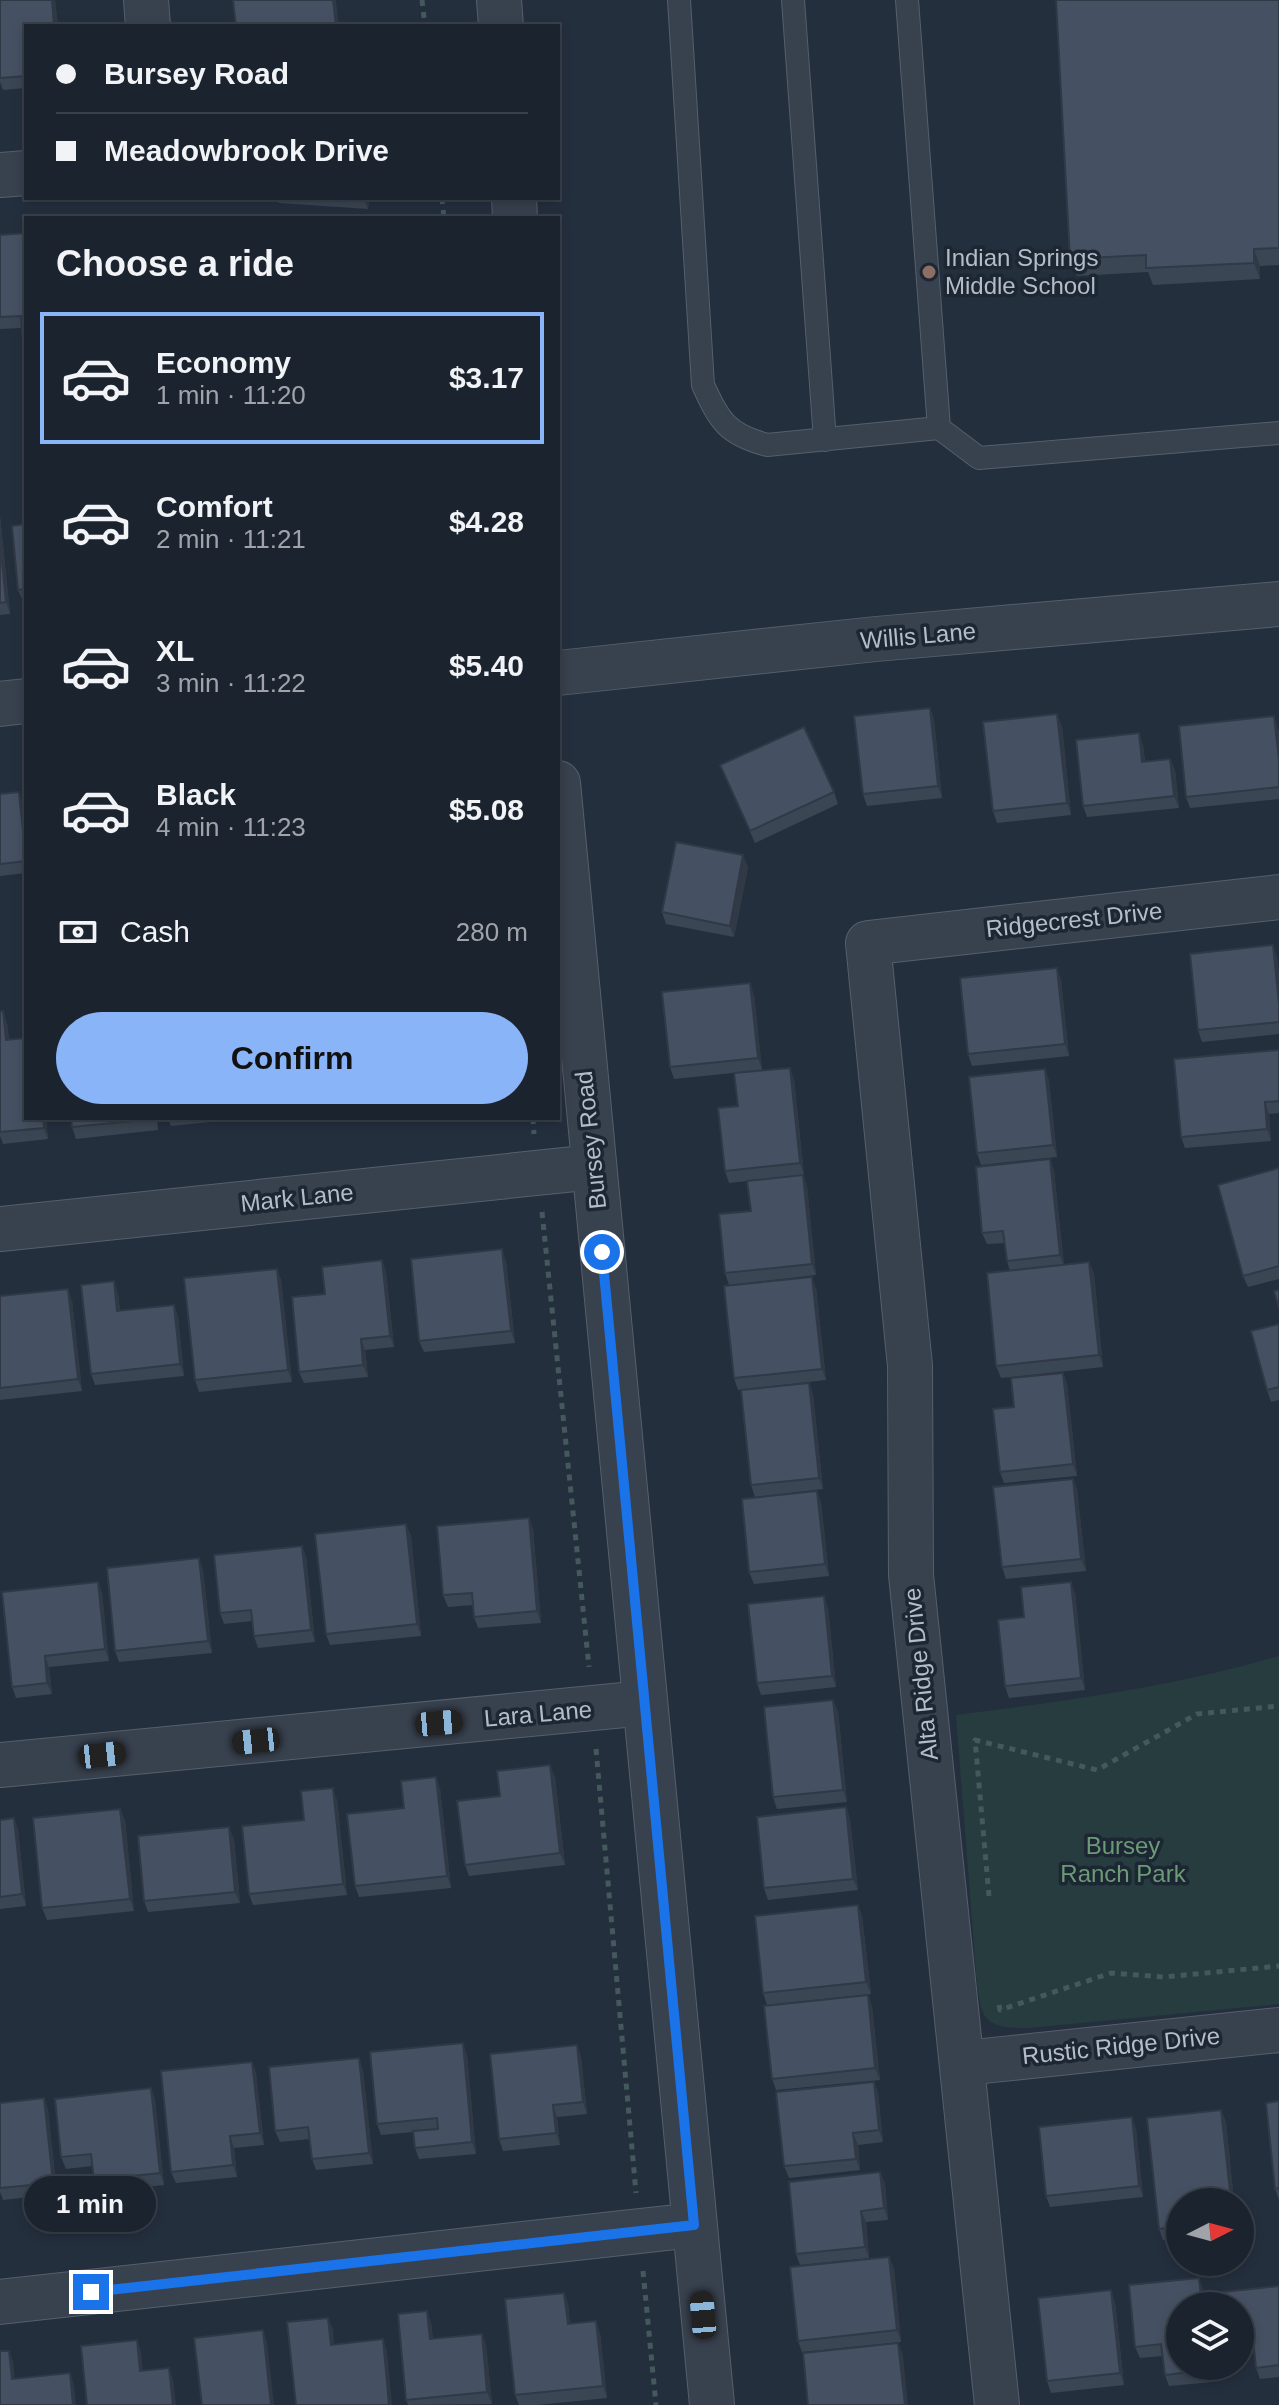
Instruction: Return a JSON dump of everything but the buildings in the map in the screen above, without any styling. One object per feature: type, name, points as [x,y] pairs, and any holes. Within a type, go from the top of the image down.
[{"type":"street","points":[[146,0],[148,24]]},
{"type":"street","points":[[499,0],[501,24]]},
{"type":"street","points":[[0,175],[24,173]]},
{"type":"street","name":"Willis Lane","points":[[560,673],[876,639],[1279,604]]},
{"type":"street","points":[[0,704],[24,701]]},
{"type":"street","name":"Bursey Road","points":[[560,804],[712,2405]]},
{"type":"street","name":"Ridgecrest Drive","points":[[868,943],[1279,897]]},
{"type":"street","name":"Alta Ridge Drive","points":[[868,943],[910,1366],[911,1575],[964,2063],[997,2405]]},
{"type":"street","name":"Mark Lane","points":[[0,1229],[594,1167]]},
{"type":"street","name":"Lara Lane","points":[[0,1765],[645,1703]]},
{"type":"street","name":"Rustic Ridge Drive","points":[[964,2063],[1279,2030]]},
{"type":"street","points":[[0,2302],[694,2225]]},
{"type":"lane","points":[[679,0],[703,385],[718,419],[740,438],[767,445],[939,428],[979,458],[1279,433]]},
{"type":"lane","points":[[793,0],[825,440]]},
{"type":"lane","points":[[907,0],[939,428]]},
{"type":"path","points":[[422,0],[425,24]]},
{"type":"path","points":[[533,1120],[592,1708],[656,2405]]},
{"type":"path","points":[[990,1899],[975,1740],[1097,1770],[1197,1714],[1279,1706]]},
{"type":"path","points":[[998,1994],[1000,2010],[1111,1973],[1164,1977],[1279,1966]]},
{"type":"green space","name":"Bursey Ranch Park","points":[[1279,1656],[1279,2004],[1029,2028],[992,2023],[982,2010],[978,1988],[956,1715],[1159,1685]]},
{"type":"place","name":"Indian Springs Middle School","points":[[929,272]]},
{"type":"route","points":[[91,2292],[694,2225],[602,1252]]}]
